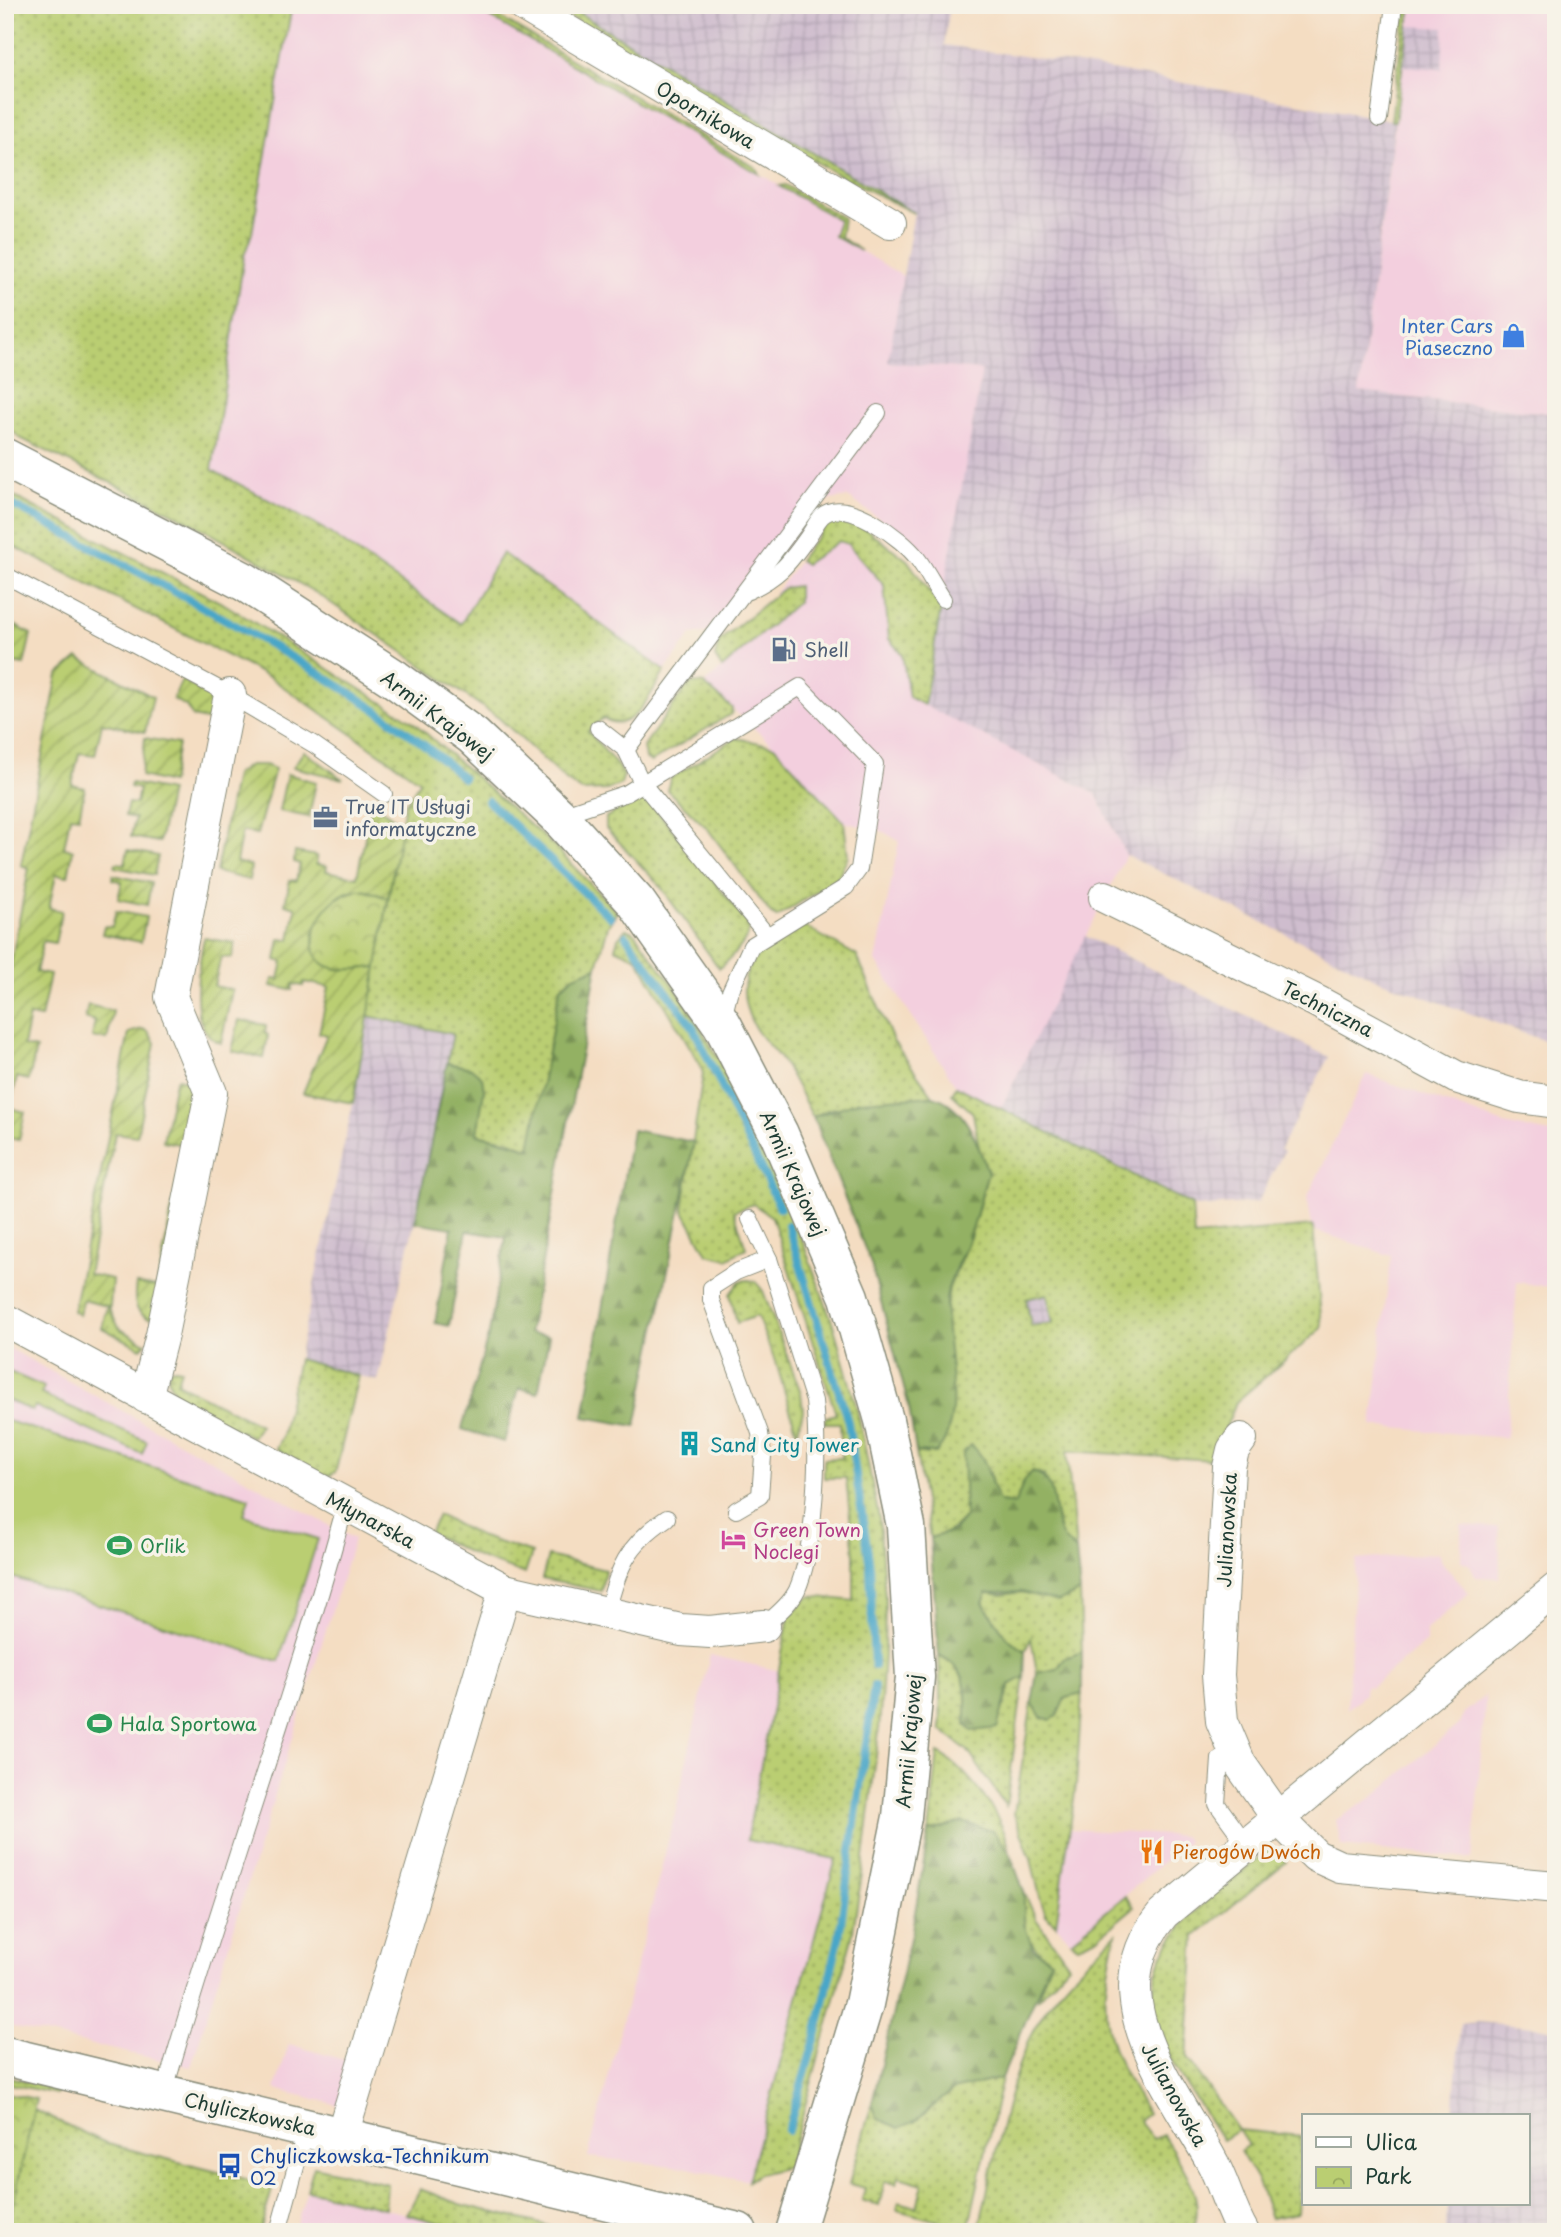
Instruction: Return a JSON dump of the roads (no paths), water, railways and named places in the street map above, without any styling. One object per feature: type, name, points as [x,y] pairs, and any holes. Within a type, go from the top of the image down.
[{"type":"main road","name":"Armii Krajowej","points":[[5,458],[244,582],[320,630],[473,736],[558,816],[636,902],[722,1024],[779,1135],[849,1297],[884,1420],[906,1526],[915,1677],[902,1816],[864,2004],[795,2232]]},
{"type":"main road","name":"Chyliczkowska","points":[[5,2056],[738,2232]]},
{"type":"street","name":"Opornikowa","points":[[523,5],[890,223]]},
{"type":"street","points":[[146,1396],[162,1335],[211,1093],[171,997],[230,695]]},
{"type":"street","name":"Techniczna","points":[[1105,897],[1318,1002],[1456,1077],[1519,1097],[1556,1101]]},
{"type":"street","name":"Młynarska","points":[[5,1320],[505,1590],[681,1630],[710,1632],[764,1626]]},
{"type":"street","name":"Julianowska","points":[[1241,1439],[1233,1450],[1229,1467],[1218,1675],[1222,1721],[1234,1753],[1278,1818]]},
{"type":"street","name":"Julianowska","points":[[1235,2227],[1222,2179],[1143,2039],[1134,2001],[1139,1962],[1147,1934],[1163,1914],[1556,1589]]},
{"type":"street","points":[[324,2131],[505,1590]]},
{"type":"street","points":[[1278,1818],[1316,1856],[1340,1867],[1556,1887]]},
{"type":"lane","points":[[1379,119],[1394,5]]},
{"type":"lane","points":[[626,750],[878,413]]},
{"type":"lane","points":[[746,592],[773,579],[788,565],[823,515],[840,509],[863,516],[917,557],[943,599]]},
{"type":"lane","points":[[5,575],[230,695],[313,744],[384,794]]},
{"type":"lane","points":[[558,816],[608,801],[642,783],[800,687],[875,764],[859,869],[846,887],[766,934],[751,946],[743,961],[722,1024]]},
{"type":"lane","points":[[598,728],[626,750],[642,783],[766,934]]},
{"type":"lane","points":[[750,1219],[769,1259],[814,1401],[816,1423],[808,1554],[796,1591],[764,1626]]},
{"type":"lane","points":[[736,1510],[760,1496],[763,1456],[760,1433],[711,1300],[711,1288],[736,1272],[769,1259]]},
{"type":"lane","points":[[164,2093],[234,1863],[287,1703],[341,1521],[348,1507]]},
{"type":"lane","points":[[606,1615],[627,1553],[645,1533],[667,1518]]},
{"type":"lane","points":[[1234,1753],[1220,1759],[1217,1804],[1247,1844]]},
{"type":"lane","points":[[278,2232],[324,2131]]},
{"type":"waterway","points":[[5,501],[308,667],[388,718],[463,778]]},
{"type":"waterway","points":[[488,801],[610,917]]},
{"type":"waterway","points":[[626,936],[693,1027],[780,1208]]},
{"type":"waterway","points":[[788,1225],[848,1422],[870,1566],[874,1666]]},
{"type":"waterway","points":[[788,2130],[816,2036],[839,1938],[874,1686]]},
{"type":"place","name":"Inter Cars Piaseczno","points":[[1513,336]]},
{"type":"place","name":"Shell","points":[[784,649]]},
{"type":"place","name":"True IT Usługi informatyczne","points":[[325,817]]},
{"type":"place","name":"Sand City Tower","points":[[690,1444]]},
{"type":"place","name":"Green Town Noclegi","points":[[733,1540]]},
{"type":"place","name":"Orlik","points":[[120,1545]]},
{"type":"place","name":"Hala Sportowa","points":[[100,1723]]},
{"type":"place","name":"Pierogów Dwóch","points":[[1152,1851]]},
{"type":"place","name":"Chyliczkowska-Technikum 02","points":[[230,2166]]}]
